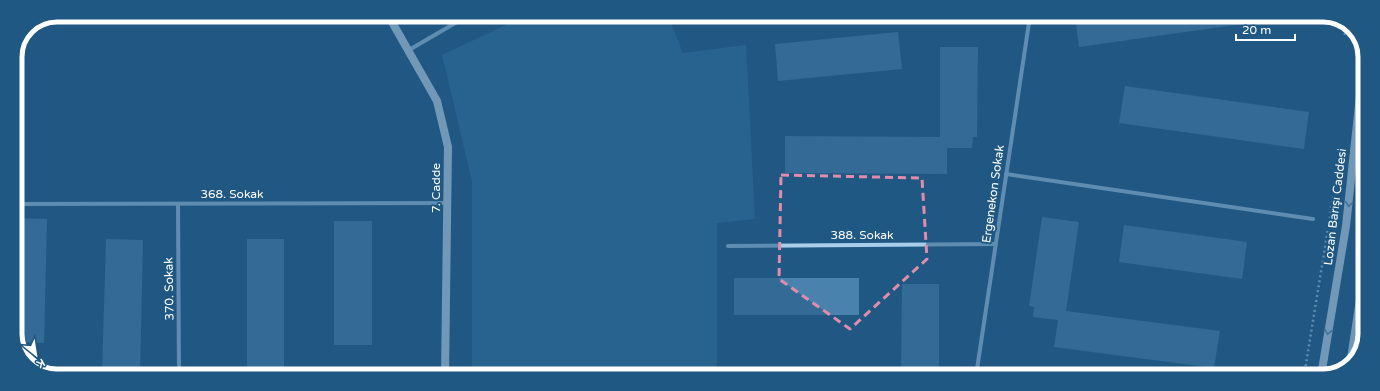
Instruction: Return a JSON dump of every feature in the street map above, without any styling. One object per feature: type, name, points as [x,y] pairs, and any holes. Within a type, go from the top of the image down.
[{"type":"main road","name":"7. Cadde","points":[[392,22],[437,101],[448,146],[445,369]]},
{"type":"main road","name":"Lozan Barışı Caddesi","points":[[1322,369],[1346,226],[1358,114]]},
{"type":"street","points":[[409,50],[457,22]]},
{"type":"street","name":"Ergenekon Sokak","points":[[977,369],[1029,22]]},
{"type":"street","points":[[1006,174],[1313,219]]},
{"type":"street","name":"368. Sokak","points":[[22,204],[448,203]]},
{"type":"street","name":"370. Sokak","points":[[178,204],[180,369]]},
{"type":"street","name":"388. Sokak","points":[[728,246],[996,244]]},
{"type":"path","points":[[1344,29],[1345,39]]},
{"type":"path","points":[[1305,369],[1335,184]]},
{"type":"highlighted area","points":[[781,175],[922,178],[927,259],[850,329],[779,279]]},
{"type":"shaded area","points":[[512,22],[670,22],[683,53],[746,45],[755,219],[717,223],[717,369],[472,369],[472,181],[442,55]]},
{"type":"building","points":[[1076,22],[1256,22],[1079,47]]},
{"type":"building","points":[[898,32],[902,69],[778,81],[775,44]]},
{"type":"building","points":[[940,47],[978,47],[977,137],[973,137],[972,148],[947,148],[947,174],[785,173],[785,136],[940,137]]},
{"type":"building","points":[[1125,86],[1309,112],[1304,149],[1119,123]]},
{"type":"building","points":[[1042,217],[1079,222],[1066,311],[1220,331],[1214,368],[1054,347],[1058,320],[1033,317],[1034,307],[1029,306]]},
{"type":"building","points":[[22,218],[47,219],[44,343],[23,342],[22,337]]},
{"type":"building","points":[[334,221],[372,221],[372,345],[334,345]]},
{"type":"building","points":[[1124,225],[1247,242],[1242,279],[1119,262]]},
{"type":"building","points":[[106,239],[143,240],[140,369],[102,369]]},
{"type":"building","points":[[247,239],[284,239],[284,369],[247,369]]},
{"type":"building","points":[[734,278],[859,278],[859,315],[734,315]]},
{"type":"building","points":[[902,284],[939,284],[939,369],[901,369]]}]
